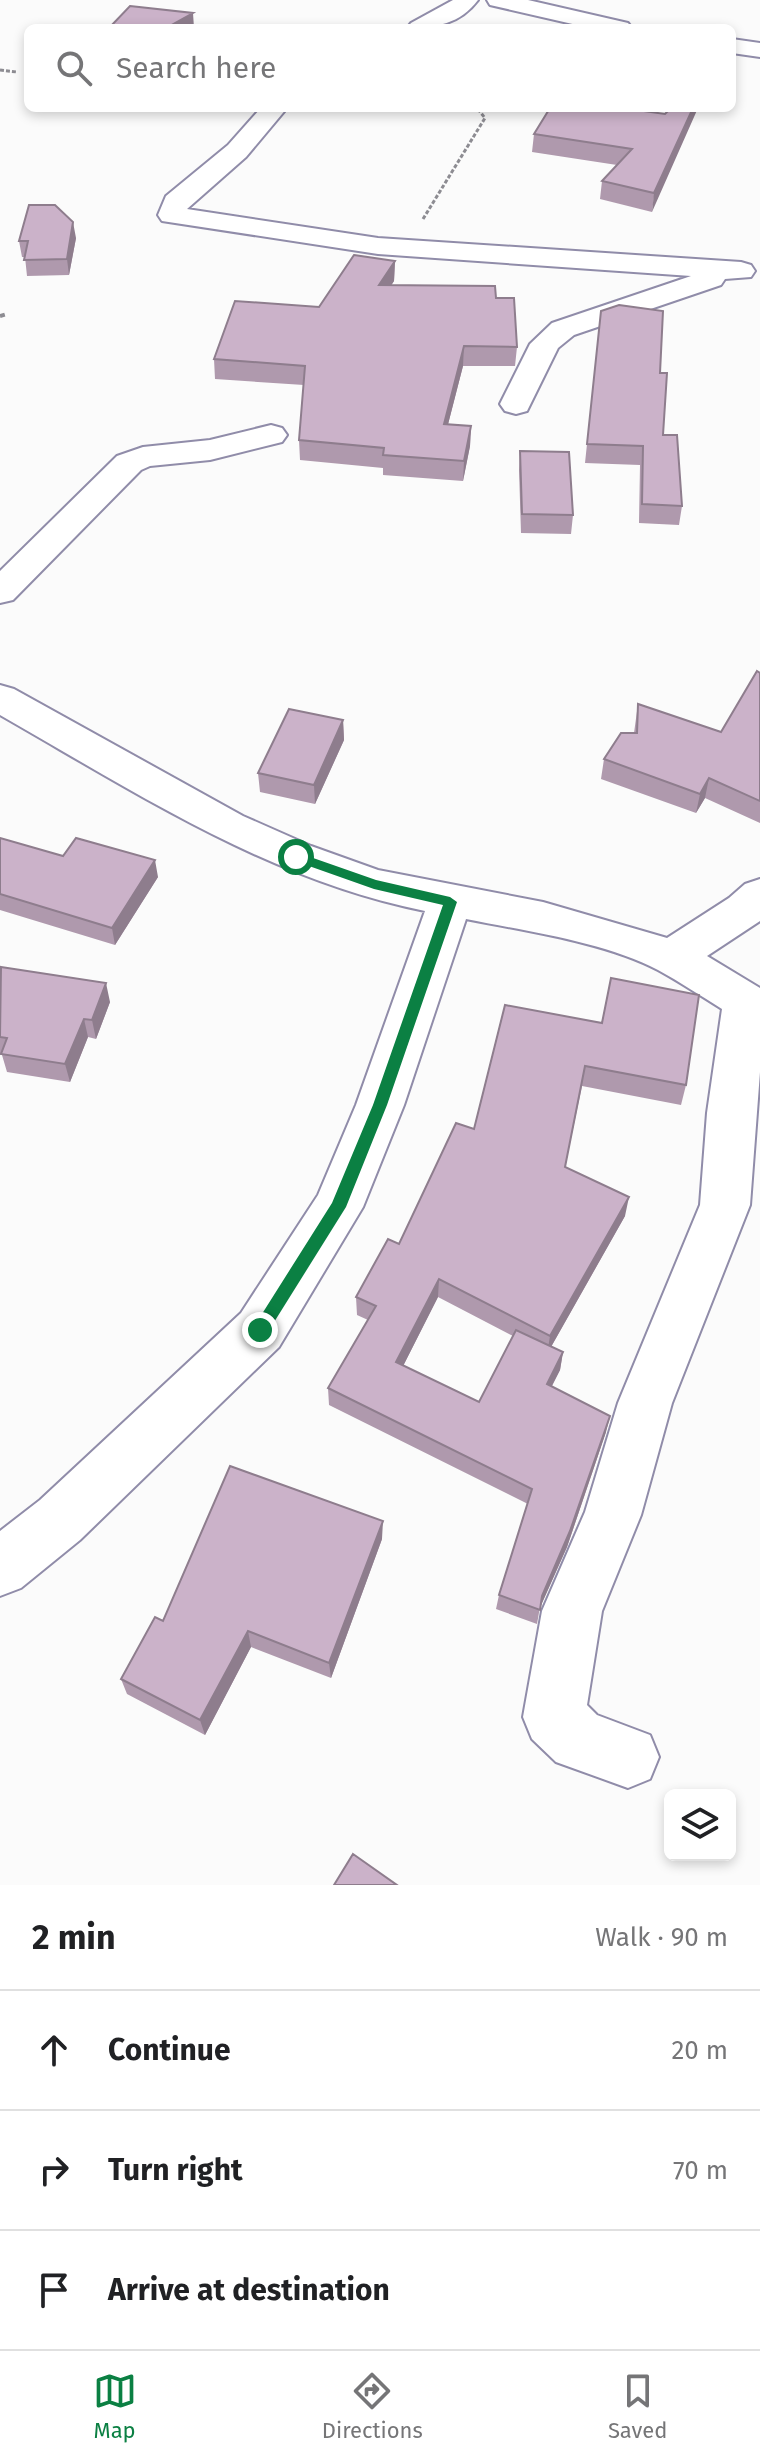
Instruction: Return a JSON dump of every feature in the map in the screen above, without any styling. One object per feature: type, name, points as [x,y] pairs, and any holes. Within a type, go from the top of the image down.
[{"type":"street","points":[[428,24],[451,13],[467,0]]},
{"type":"street","points":[[498,0],[603,24]]},
{"type":"street","points":[[736,47],[760,50]]},
{"type":"street","points":[[271,112],[237,151],[176,202],[172,215],[405,247],[750,269]]},
{"type":"street","points":[[516,404],[545,344],[563,329],[672,290],[750,269]]},
{"type":"street","points":[[0,592],[129,463],[143,457],[210,450],[271,435]]},
{"type":"street","points":[[0,698],[228,827],[296,857],[374,885],[543,918],[622,939],[672,957],[753,1006],[731,1113],[725,1205],[645,1403],[613,1515],[572,1611],[554,1717],[578,1740],[628,1757]]},
{"type":"street","points":[[672,957],[760,895]]},
{"type":"street","points":[[0,1567],[60,1520],[260,1330],[338,1207],[380,1105],[450,902]]},
{"type":"path","points":[[0,70],[17,72]]},
{"type":"path","points":[[405,247],[476,137],[485,118],[481,112]]},
{"type":"path","points":[[0,316],[7,314]]},
{"type":"building","points":[[130,6],[193,13],[173,24],[113,24]]},
{"type":"building","points":[[548,112],[691,112],[654,193],[602,181],[632,149],[534,134]]},
{"type":"building","points":[[29,205],[55,205],[73,222],[67,259],[24,260],[28,241],[19,241]]},
{"type":"building","points":[[354,255],[395,261],[379,285],[495,286],[496,298],[514,298],[517,347],[464,346],[444,424],[471,426],[464,461],[383,455],[384,448],[299,440],[305,366],[214,359],[235,301],[319,307]]},
{"type":"building","points":[[619,305],[663,311],[660,373],[667,373],[663,435],[677,435],[682,506],[642,504],[643,446],[587,444],[601,311]]},
{"type":"building","points":[[520,451],[569,452],[573,515],[522,514]]},
{"type":"building","points":[[757,671],[760,673],[760,801],[709,778],[700,794],[604,759],[621,733],[637,733],[638,704],[721,732]]},
{"type":"building","points":[[289,709],[343,720],[314,785],[258,773]]},
{"type":"building","points":[[0,838],[63,856],[76,838],[155,860],[112,928],[0,894]]},
{"type":"building","points":[[1,967],[106,983],[92,1020],[84,1019],[65,1064],[1,1054],[7,1038],[0,1037]]},
{"type":"building","points":[[611,978],[699,995],[686,1085],[585,1066],[565,1167],[629,1197],[550,1336],[439,1279],[396,1362],[479,1402],[516,1330],[563,1352],[547,1384],[610,1416],[570,1531],[542,1596],[540,1610],[499,1595],[532,1489],[328,1388],[376,1306],[356,1297],[388,1239],[399,1244],[456,1123],[474,1129],[505,1005],[602,1023]]},
{"type":"building","points":[[230,1466],[383,1521],[329,1663],[248,1631],[200,1720],[121,1679],[155,1617],[163,1621]]},
{"type":"building","points":[[353,1854],[397,1885],[334,1885]]},
{"type":"route","points":[[260,1330],[338,1207],[380,1105],[450,902],[374,885],[296,857]]}]
